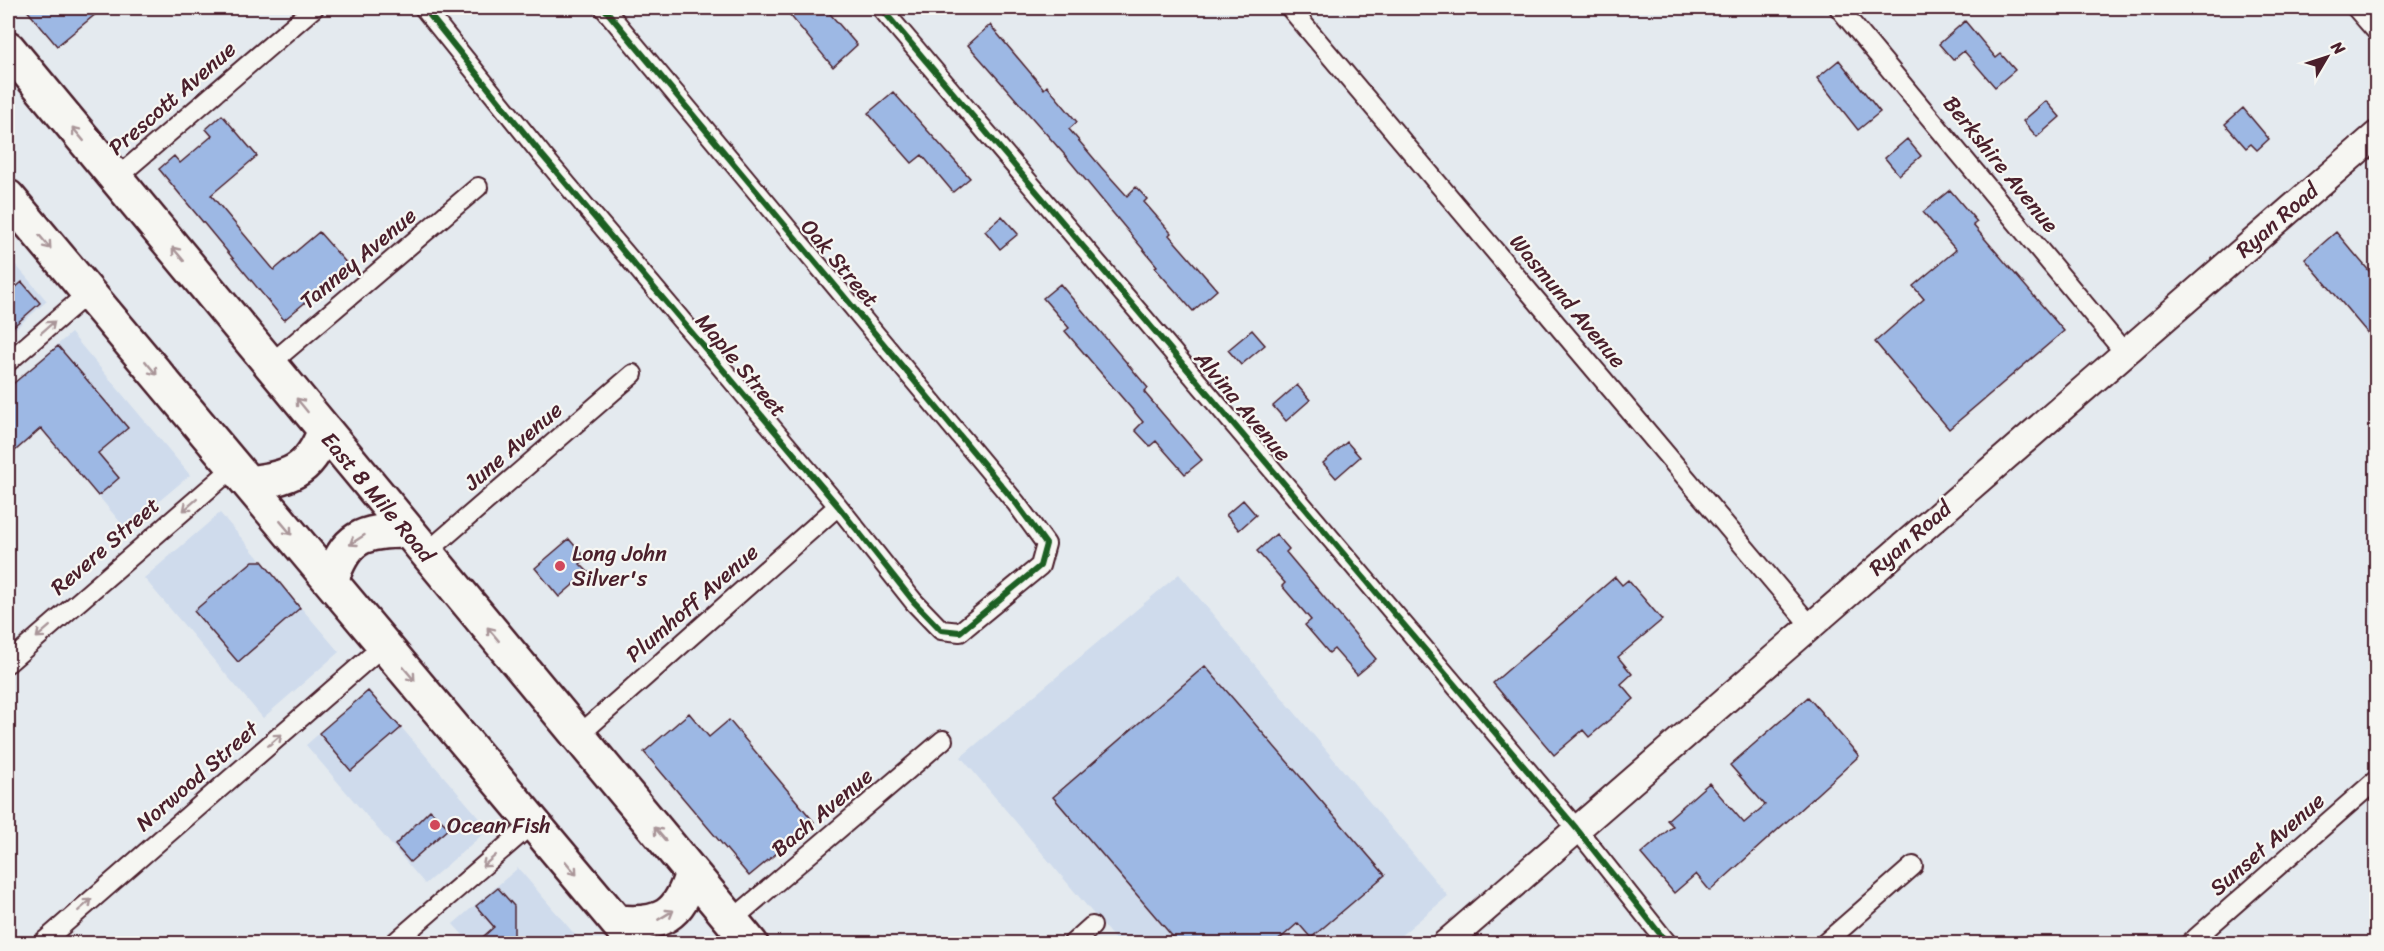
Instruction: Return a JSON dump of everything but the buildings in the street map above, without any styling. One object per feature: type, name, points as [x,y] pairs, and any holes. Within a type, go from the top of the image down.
[{"type":"highway","name":"East 8 Mile Road","points":[[8,48],[415,542],[741,932]]},
{"type":"highway","points":[[8,197],[626,933],[638,924],[665,917],[681,903],[692,873]]},
{"type":"highway","points":[[241,475],[277,479],[302,468],[318,448],[324,432]]},
{"type":"highway","points":[[331,580],[345,549],[354,540],[379,531],[415,542]]},
{"type":"main road","name":"Ryan Road","points":[[1445,944],[2376,135]]},
{"type":"street","name":"Prescott Avenue","points":[[115,179],[314,8]]},
{"type":"street","name":"Maple Street","points":[[424,8],[549,164],[838,506],[914,602],[941,630],[950,633],[960,632],[1040,566],[1046,544]]},
{"type":"street","name":"Oak Street","points":[[604,8],[1016,503],[1046,544]]},
{"type":"street","name":"Alvina Avenue","points":[[881,8],[1576,828],[1668,944]]},
{"type":"street","name":"Wasmund Avenue","points":[[1290,8],[1810,625]]},
{"type":"street","name":"Berkshire Avenue","points":[[1839,8],[2124,352]]},
{"type":"street","points":[[2356,8],[2376,31]]},
{"type":"street","name":"Tanney Avenue","points":[[269,365],[478,187]]},
{"type":"street","points":[[8,362],[88,293]]},
{"type":"street","name":"June Avenue","points":[[415,542],[633,374]]},
{"type":"street","name":"Revere Street","points":[[8,663],[241,475]]},
{"type":"street","name":"Plumhoff Avenue","points":[[578,736],[838,506]]},
{"type":"street","name":"Norwood Street","points":[[41,944],[384,645]]},
{"type":"street","name":"Bach Avenue","points":[[741,932],[943,740]]},
{"type":"street","name":"Sunset Avenue","points":[[2188,944],[2376,780]]},
{"type":"street","points":[[393,944],[533,823]]},
{"type":"street","points":[[1824,944],[1913,867]]},
{"type":"street","points":[[1072,944],[1092,927]]},
{"type":"shaded area","points":[[8,256],[47,301],[8,335]]},
{"type":"shaded area","points":[[71,333],[190,475],[126,529],[8,388]]},
{"type":"shaded area","points":[[220,513],[339,652],[263,718],[144,578]]},
{"type":"shaded area","points":[[1179,574],[1448,896],[1392,943],[1118,943],[961,757]]},
{"type":"shaded area","points":[[369,690],[489,829],[425,884],[306,745]]},
{"type":"shaded area","points":[[518,868],[582,943],[470,943],[453,924]]},
{"type":"cycle path","points":[[424,8],[542,155],[838,506],[914,602],[941,630],[960,632],[1040,566],[1046,544],[1016,503],[604,8]]},
{"type":"cycle path","points":[[881,8],[1576,828],[1668,944]]},
{"type":"place","name":"Long John Silver's","points":[[560,566]]},
{"type":"place","name":"Ocean Fish","points":[[435,825]]}]
